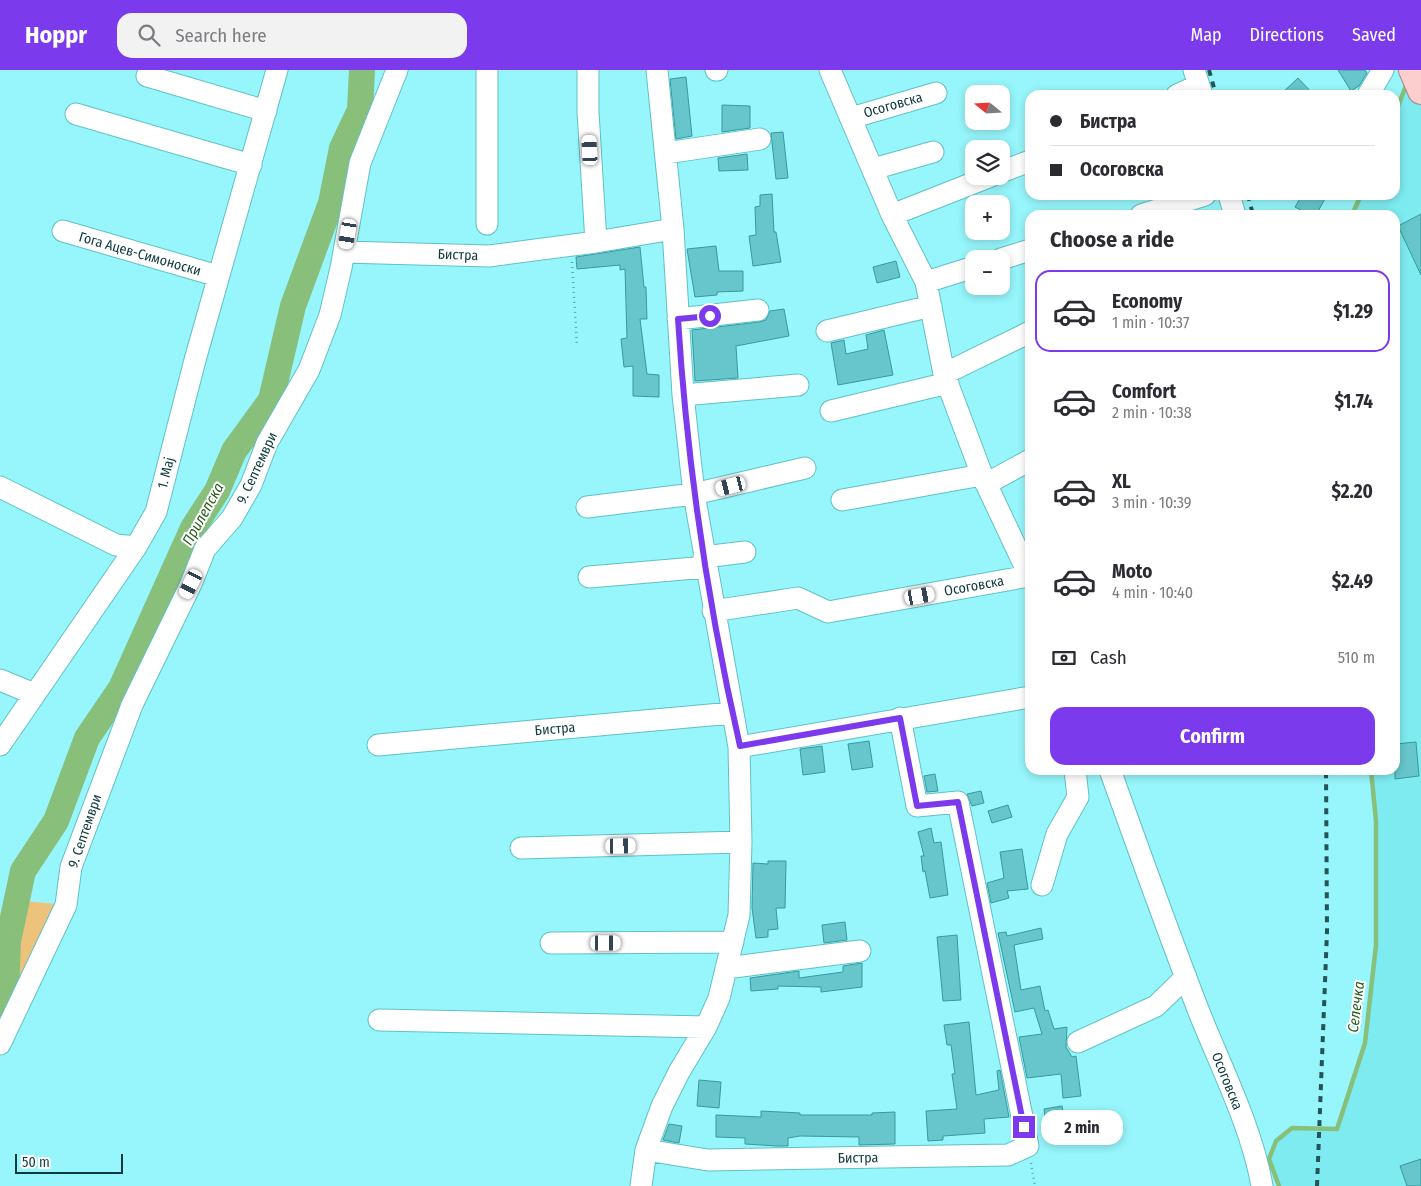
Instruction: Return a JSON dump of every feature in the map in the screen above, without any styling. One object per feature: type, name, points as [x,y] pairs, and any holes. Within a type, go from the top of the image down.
[{"type":"main road","points":[[1412,70],[1421,91]]},
{"type":"street","name":"1. Мај","points":[[0,745],[136,547],[156,512],[218,276],[277,70]]},
{"type":"street","name":"9. Септември","points":[[0,1044],[66,905],[71,867],[140,689],[191,584],[205,549],[232,518],[252,485],[267,443],[309,370],[330,316],[360,163],[396,70]]},
{"type":"street","points":[[487,70],[487,224]]},
{"type":"street","points":[[588,70],[588,112],[596,242]]},
{"type":"street","points":[[641,1186],[646,1150],[662,1106],[679,1072],[706,1027],[719,998],[739,915],[741,842],[740,746],[713,611],[694,494],[683,394],[674,229],[656,70]]},
{"type":"street","name":"Осоговска","points":[[830,70],[892,215],[926,282],[946,379],[984,480],[1025,566]]},
{"type":"street","points":[[1371,90],[1383,70]]},
{"type":"street","points":[[147,76],[266,111]]},
{"type":"street","points":[[1186,90],[1199,83]]},
{"type":"street","name":"Осоговска","points":[[851,118],[936,93]]},
{"type":"street","points":[[76,114],[251,165]]},
{"type":"street","points":[[666,153],[760,139]]},
{"type":"street","points":[[873,169],[933,152]]},
{"type":"street","points":[[1010,169],[1025,163]]},
{"type":"street","points":[[892,215],[968,185]]},
{"type":"street","points":[[1157,210],[1189,200]]},
{"type":"street","name":"Бистра","points":[[344,252],[489,256],[596,242],[674,229]]},
{"type":"street","name":"Гога Ацев-Симоноски","points":[[63,231],[218,276]]},
{"type":"street","points":[[1010,256],[1025,252]]},
{"type":"street","points":[[926,282],[965,270]]},
{"type":"street","points":[[827,331],[931,306]]},
{"type":"street","points":[[678,319],[758,310]]},
{"type":"street","points":[[831,411],[946,379],[1025,335]]},
{"type":"street","points":[[683,394],[798,385]]},
{"type":"street","points":[[842,500],[984,480],[1025,462]]},
{"type":"street","points":[[587,507],[694,494],[805,468]]},
{"type":"street","points":[[0,488],[116,545],[136,547]]},
{"type":"street","points":[[589,577],[706,562],[746,552]]},
{"type":"street","name":"Осоговска","points":[[713,611],[798,598],[828,612],[1025,578]]},
{"type":"street","points":[[0,680],[34,694]]},
{"type":"street","points":[[740,746],[1025,698]]},
{"type":"street","name":"Бистра","points":[[378,745],[732,713]]},
{"type":"street","points":[[900,718],[917,806],[958,802],[1028,1146]]},
{"type":"street","points":[[1042,885],[1057,834],[1078,797],[1076,775]]},
{"type":"street","name":"Осоговска","points":[[1112,775],[1186,977],[1245,1126],[1259,1169],[1262,1186]]},
{"type":"street","points":[[521,848],[741,842]]},
{"type":"street","points":[[551,943],[733,942]]},
{"type":"street","points":[[726,968],[860,950]]},
{"type":"street","points":[[1078,1042],[1156,1006],[1186,977]]},
{"type":"street","points":[[380,1020],[706,1027]]},
{"type":"street","name":"Бистра","points":[[646,1150],[708,1160],[769,1160],[1008,1155],[1028,1146]]},
{"type":"path","points":[[571,245],[577,346]]},
{"type":"path","points":[[1028,1146],[1036,1186]]},
{"type":"shaded area","points":[[1412,70],[1421,70],[1421,1186],[1279,1186],[1269,1159],[1276,1141],[1292,1128],[1337,1129],[1365,1043],[1376,945],[1376,821],[1371,775],[1400,775],[1400,210],[1354,210],[1359,200],[1400,200],[1400,101]]},
{"type":"shaded area","points":[[15,900],[66,905],[0,1043],[0,1003],[6,994],[8,941]]},
{"type":"building","points":[[1338,70],[1365,70],[1367,73],[1359,86],[1350,90]]},
{"type":"building","points":[[686,77],[692,136],[676,139],[670,79]]},
{"type":"building","points":[[1298,78],[1309,90],[1285,90]]},
{"type":"building","points":[[722,105],[750,106],[750,128],[722,132]]},
{"type":"building","points":[[783,132],[788,178],[776,179],[771,133]]},
{"type":"building","points":[[747,154],[748,170],[719,171],[718,158]]},
{"type":"building","points":[[772,194],[774,232],[776,232],[781,262],[753,266],[749,236],[756,235],[755,207],[760,206],[760,195]]},
{"type":"building","points":[[1299,200],[1324,200],[1319,210],[1301,210],[1295,207]]},
{"type":"building","points":[[1421,214],[1421,275],[1400,230],[1400,225]]},
{"type":"building","points":[[716,246],[719,271],[743,271],[743,291],[717,292],[717,295],[695,297],[687,249]]},
{"type":"building","points":[[640,247],[644,287],[646,287],[647,319],[640,319],[647,374],[659,375],[659,397],[633,396],[633,366],[624,367],[621,339],[627,338],[625,269],[620,270],[620,265],[577,269],[576,257]]},
{"type":"building","points":[[896,261],[900,277],[877,283],[873,267]]},
{"type":"building","points":[[784,309],[789,336],[736,346],[738,378],[695,381],[692,330],[759,322],[766,320],[770,311]]},
{"type":"building","points":[[884,330],[893,375],[838,385],[831,343],[844,340],[846,354],[868,349],[866,335]]},
{"type":"building","points":[[869,741],[873,767],[852,770],[848,744]]},
{"type":"building","points":[[1416,742],[1419,776],[1395,779],[1395,775],[1400,775],[1400,744]]},
{"type":"building","points":[[822,746],[825,772],[803,775],[800,749]]},
{"type":"building","points":[[935,774],[938,791],[927,792],[924,776]]},
{"type":"building","points":[[981,791],[984,803],[972,806],[967,794]]},
{"type":"building","points":[[1008,805],[1012,817],[992,823],[988,811]]},
{"type":"building","points":[[931,828],[934,843],[941,842],[948,895],[930,898],[925,871],[923,872],[921,856],[924,856],[918,832]]},
{"type":"building","points":[[1022,849],[1028,889],[1007,891],[1009,898],[991,903],[987,883],[1004,878],[1000,852]]},
{"type":"building","points":[[768,861],[786,861],[785,908],[776,908],[778,929],[768,930],[768,937],[756,938],[752,908],[753,863],[768,864]]},
{"type":"building","points":[[845,922],[847,940],[824,943],[822,925]]},
{"type":"building","points":[[1041,928],[1043,939],[1014,945],[1021,990],[1040,986],[1045,1011],[1048,1010],[1054,1029],[1067,1027],[1066,1047],[1072,1057],[1076,1056],[1081,1096],[1063,1098],[1061,1074],[1027,1078],[1019,1037],[1042,1034],[1034,1008],[1015,1012],[998,933],[1006,932],[1007,936]]},
{"type":"building","points":[[957,935],[961,1000],[943,1001],[937,937]]},
{"type":"building","points":[[862,963],[862,987],[821,992],[821,987],[778,986],[778,989],[751,991],[750,978],[799,971],[799,978],[843,972],[843,966]]},
{"type":"building","points":[[969,1022],[976,1095],[999,1090],[997,1071],[1000,1070],[1009,1117],[984,1119],[985,1133],[943,1136],[943,1140],[928,1141],[926,1111],[957,1109],[952,1074],[955,1074],[951,1045],[947,1045],[944,1025]]},
{"type":"building","points":[[699,1080],[721,1082],[719,1108],[697,1106]]},
{"type":"building","points":[[1062,1106],[1065,1121],[1046,1124],[1044,1109]]},
{"type":"building","points":[[761,1111],[800,1113],[800,1115],[872,1115],[872,1113],[895,1112],[895,1144],[859,1145],[859,1137],[800,1136],[788,1138],[788,1146],[776,1146],[745,1144],[745,1138],[716,1137],[716,1115],[761,1117]]},
{"type":"building","points":[[669,1124],[682,1126],[679,1143],[663,1140]]},
{"type":"building","points":[[1421,1159],[1421,1186],[1407,1186],[1400,1166]]},
{"type":"waterway","name":"Прилепска","points":[[0,1003],[6,994],[8,941],[23,871],[56,821],[87,738],[121,688],[193,528],[217,491],[234,451],[271,400],[293,306],[331,203],[342,148],[360,110],[362,70]]},
{"type":"waterway","name":"Селечка","points":[[1400,101],[1407,83]]},
{"type":"waterway","name":"Селечка","points":[[1354,210],[1359,200]]},
{"type":"waterway","name":"Селечка","points":[[1279,1186],[1269,1159],[1276,1141],[1292,1128],[1337,1129],[1365,1043],[1376,945],[1376,821],[1371,775]]},
{"type":"railway","points":[[1209,70],[1215,90]]},
{"type":"railway","points":[[1249,200],[1252,210]]},
{"type":"railway","points":[[1317,1186],[1327,931],[1326,775]]},
{"type":"route","points":[[710,316],[678,319],[683,394],[694,494],[704,557],[732,713],[740,746],[900,718],[917,806],[958,802],[1024,1127]]}]
